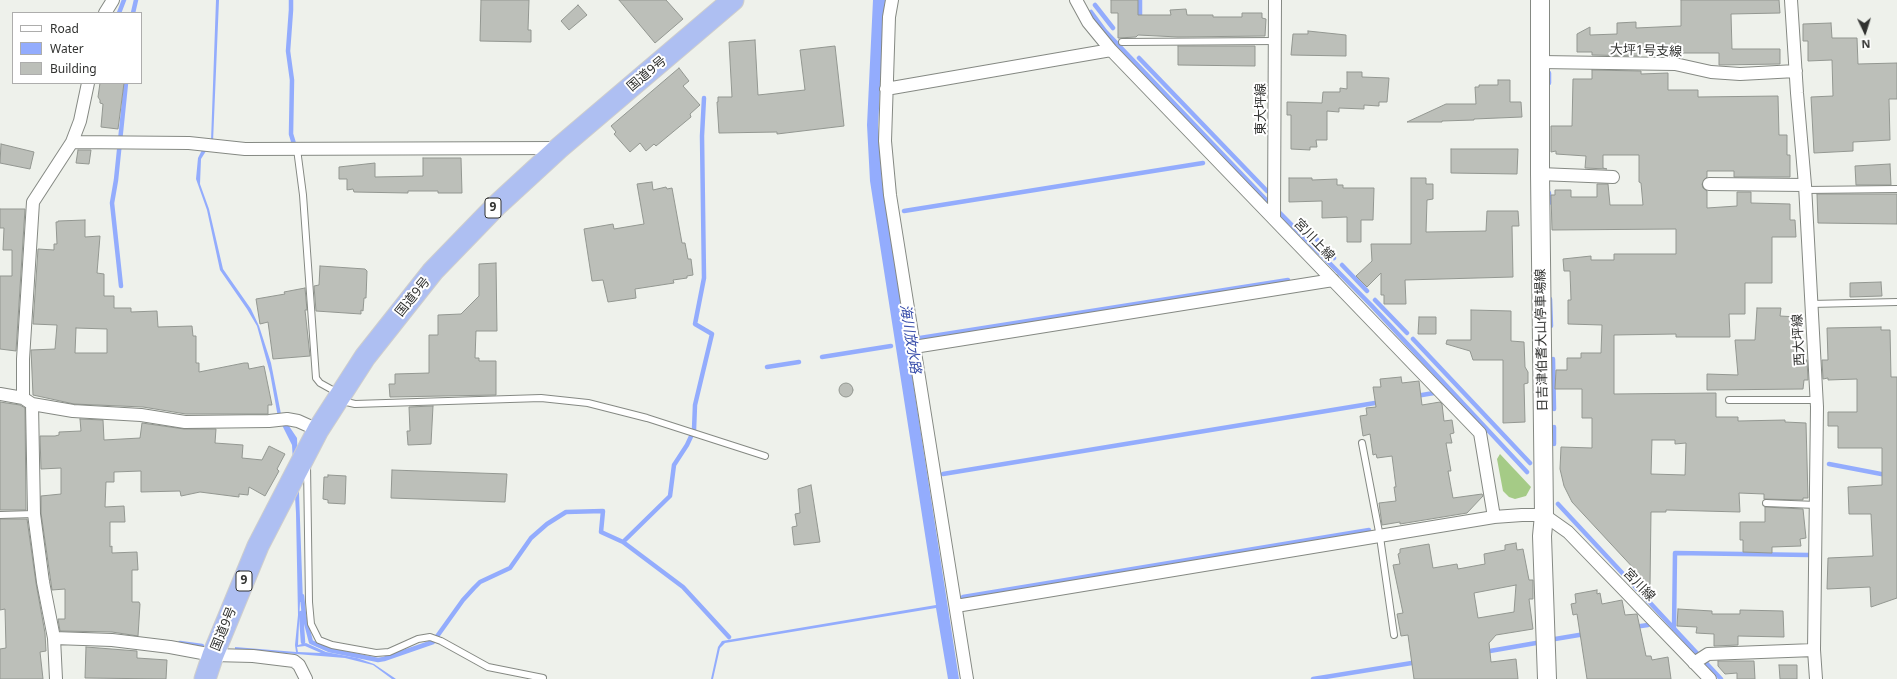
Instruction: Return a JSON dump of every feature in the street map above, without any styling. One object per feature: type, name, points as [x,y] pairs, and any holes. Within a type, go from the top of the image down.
[{"type":"highway","name":"国道9号","points":[[206,679],[213,655],[258,546],[318,430],[365,356],[433,271],[497,205],[559,148],[733,0]]},
{"type":"main road","name":"日吉津伯耆大山停車場線","points":[[1540,0],[1540,174],[1544,516],[1542,536],[1547,679]]},
{"type":"street","points":[[106,12],[113,0]]},
{"type":"street","points":[[892,0],[886,89],[885,141],[890,195],[967,679]]},
{"type":"street","name":"東大坪線","points":[[1274,218],[1275,0]]},
{"type":"street","name":"西大坪線","points":[[1791,0],[1805,187],[1817,400],[1817,505],[1814,650],[1816,679]]},
{"type":"street","name":"宮川上線","points":[[1080,2],[1097,35],[1480,433],[1494,517]]},
{"type":"street","points":[[886,89],[1111,50]]},
{"type":"street","name":"大坪1号支線","points":[[1541,62],[1675,64],[1711,72],[1740,74],[1796,72]]},
{"type":"street","points":[[56,679],[54,638],[43,582],[34,514],[28,401],[24,359],[33,202],[72,142],[80,120],[88,84]]},
{"type":"street","points":[[72,142],[189,143],[245,149],[559,148]]},
{"type":"street","points":[[1540,174],[1613,177]]},
{"type":"street","points":[[1709,184],[1805,187]]},
{"type":"street","points":[[914,347],[1333,280]]},
{"type":"street","points":[[0,394],[73,411],[141,415],[185,422],[298,421],[318,430]]},
{"type":"street","points":[[956,606],[1494,517],[1522,515],[1544,516]]},
{"type":"street","name":"宮川線","points":[[1544,516],[1568,532],[1710,679]]},
{"type":"street","points":[[54,638],[126,642],[170,647],[213,655],[253,656],[294,661],[299,665],[306,679]]},
{"type":"street","points":[[1694,663],[1708,654],[1814,650]]},
{"type":"lane","points":[[1122,42],[1275,41]]},
{"type":"lane","points":[[297,149],[303,195],[316,378],[320,383],[339,397],[355,404],[541,398],[588,403],[647,418],[766,456]]},
{"type":"lane","points":[[1805,187],[1897,189]]},
{"type":"lane","points":[[1811,304],[1897,302]]},
{"type":"lane","points":[[1730,400],[1817,400]]},
{"type":"lane","points":[[1362,443],[1380,537],[1394,635]]},
{"type":"lane","points":[[305,457],[309,602],[312,624],[319,640],[376,653],[389,652],[418,639],[430,637],[441,641],[488,667],[543,678]]},
{"type":"lane","points":[[1766,503],[1817,505]]},
{"type":"lane","points":[[0,516],[34,514]]},
{"type":"green space","points":[[1500,454],[1531,487],[1526,496],[1515,499],[1509,497],[1503,491],[1497,459]]},
{"type":"water","points":[[216,0],[219,0],[213,142],[211,141]]},
{"type":"water","points":[[873,0],[885,0],[878,126],[882,182],[959,679],[948,679],[936,608],[725,643],[720,648],[713,679],[711,679],[718,647],[722,641],[936,605],[870,181],[867,125]]},
{"type":"water","points":[[202,150],[206,151],[201,159],[200,184],[209,209],[223,269],[251,309],[259,326],[271,363],[281,414],[297,438],[303,602],[300,602],[298,645],[306,643],[326,652],[357,658],[374,664],[396,679],[392,679],[373,665],[345,658],[235,649],[235,647],[296,652],[295,645],[298,615],[296,513],[292,445],[282,425],[279,423],[270,373],[257,326],[220,270],[207,210],[196,179],[198,158]],"holes":[[[305,646],[321,653],[298,652],[297,647]]]},
{"type":"building","points":[[481,0],[529,0],[528,30],[531,30],[531,42],[480,41]]},
{"type":"building","points":[[619,0],[666,0],[683,19],[655,43]]},
{"type":"building","points":[[1111,0],[1138,0],[1138,15],[1171,15],[1170,10],[1186,9],[1187,15],[1213,15],[1213,17],[1242,17],[1242,13],[1262,13],[1262,18],[1266,19],[1265,36],[1178,37],[1138,35],[1136,37],[1118,38],[1118,13],[1111,13]]},
{"type":"building","points":[[1681,0],[1779,0],[1780,13],[1731,14],[1732,49],[1780,49],[1780,64],[1719,65],[1719,53],[1678,53],[1678,48],[1640,48],[1640,56],[1592,55],[1592,52],[1577,52],[1577,34],[1590,27],[1590,35],[1617,34],[1617,23],[1636,22],[1636,28],[1681,26]]},
{"type":"building","points":[[578,5],[587,15],[569,30],[561,21]]},
{"type":"building","points":[[1831,23],[1832,38],[1857,38],[1858,64],[1897,63],[1897,99],[1889,99],[1890,140],[1853,142],[1853,151],[1814,153],[1811,97],[1833,96],[1832,60],[1808,61],[1808,41],[1803,41],[1803,24]]},
{"type":"building","points":[[1308,31],[1346,35],[1346,56],[1291,55],[1293,34],[1308,34]]},
{"type":"building","points":[[755,40],[758,95],[805,90],[800,50],[835,46],[844,126],[777,134],[777,132],[719,133],[718,97],[732,97],[729,42]]},
{"type":"building","points":[[1178,46],[1255,46],[1255,66],[1178,65]]},
{"type":"building","points":[[679,68],[689,81],[683,86],[700,105],[690,114],[691,117],[656,146],[654,144],[646,151],[640,143],[630,152],[614,134],[616,132],[611,126]]},
{"type":"building","points":[[1592,70],[1641,71],[1641,74],[1668,73],[1668,90],[1698,90],[1698,97],[1778,96],[1779,135],[1787,135],[1787,155],[1790,155],[1790,177],[1734,177],[1734,171],[1707,171],[1707,177],[1702,184],[1703,188],[1707,191],[1707,208],[1737,206],[1737,192],[1751,192],[1751,203],[1790,204],[1790,220],[1795,220],[1796,237],[1772,237],[1772,283],[1745,283],[1745,314],[1729,314],[1730,337],[1676,337],[1676,334],[1614,335],[1614,394],[1716,393],[1716,417],[1738,417],[1738,421],[1785,420],[1785,422],[1806,423],[1808,498],[1803,498],[1803,500],[1764,499],[1764,494],[1739,493],[1740,512],[1666,510],[1666,512],[1651,512],[1650,586],[1572,502],[1564,486],[1560,469],[1561,447],[1592,448],[1592,418],[1582,418],[1582,389],[1555,389],[1556,370],[1567,370],[1567,358],[1581,358],[1581,353],[1601,353],[1602,325],[1568,324],[1568,300],[1571,300],[1570,271],[1564,271],[1563,259],[1591,256],[1591,260],[1614,260],[1614,254],[1676,254],[1676,229],[1552,230],[1551,195],[1555,195],[1555,190],[1571,190],[1571,197],[1597,197],[1597,184],[1608,184],[1610,205],[1643,205],[1641,183],[1639,182],[1639,155],[1603,155],[1603,168],[1607,169],[1585,168],[1586,156],[1556,154],[1556,151],[1551,152],[1551,126],[1572,126],[1573,79],[1592,79]],"holes":[[[1652,440],[1675,440],[1675,444],[1686,443],[1685,475],[1651,474]]]},
{"type":"building","points":[[1347,72],[1362,72],[1362,77],[1389,78],[1387,102],[1379,102],[1379,106],[1364,105],[1364,109],[1339,108],[1339,112],[1327,111],[1327,140],[1316,140],[1317,147],[1310,147],[1310,150],[1291,149],[1291,115],[1287,115],[1287,102],[1322,103],[1323,92],[1340,92],[1340,88],[1347,89]]},
{"type":"building","points":[[1498,80],[1510,80],[1510,102],[1521,102],[1522,117],[1442,122],[1407,122],[1446,104],[1476,104],[1475,87],[1479,87],[1479,85],[1498,85]]},
{"type":"building","points":[[100,84],[124,84],[118,129],[101,127],[103,104],[100,103],[98,97]]},
{"type":"building","points":[[1,144],[34,152],[30,169],[0,163]]},
{"type":"building","points":[[1451,149],[1518,149],[1517,174],[1451,173]]},
{"type":"building","points":[[78,150],[91,150],[89,164],[76,163]]},
{"type":"building","points":[[423,158],[461,158],[462,193],[438,193],[438,191],[408,191],[408,193],[354,192],[353,189],[347,190],[347,179],[339,179],[339,167],[375,163],[375,177],[423,176]]},
{"type":"building","points":[[1890,164],[1891,185],[1856,185],[1855,166]]},
{"type":"building","points":[[1289,178],[1312,178],[1312,180],[1337,179],[1337,185],[1343,185],[1343,188],[1374,188],[1373,220],[1361,220],[1361,242],[1347,242],[1347,217],[1322,218],[1322,201],[1289,202]]},
{"type":"building","points":[[1411,178],[1426,178],[1426,184],[1433,184],[1433,199],[1427,200],[1426,232],[1486,231],[1487,211],[1518,211],[1519,226],[1512,226],[1513,277],[1405,280],[1406,304],[1384,304],[1384,295],[1381,295],[1381,273],[1367,287],[1356,276],[1372,261],[1371,244],[1411,244]]},
{"type":"building","points":[[652,182],[653,190],[666,187],[667,189],[672,188],[682,243],[685,243],[688,259],[691,259],[693,275],[687,276],[687,278],[673,280],[674,283],[635,289],[636,298],[608,302],[603,280],[592,281],[584,229],[613,224],[614,229],[644,224],[637,184]]},
{"type":"building","points":[[1817,194],[1897,194],[1897,224],[1818,223]]},
{"type":"building","points":[[0,209],[25,209],[16,351],[0,349],[0,276],[12,276],[12,250],[3,250],[4,228],[0,228]]},
{"type":"building","points":[[85,220],[85,237],[100,236],[97,273],[104,274],[104,296],[114,296],[114,308],[131,308],[131,312],[157,311],[158,327],[192,326],[193,336],[196,336],[196,363],[199,363],[199,372],[244,363],[248,363],[249,369],[264,366],[272,405],[268,405],[268,414],[186,414],[143,407],[74,404],[33,395],[31,350],[55,349],[57,325],[33,324],[38,249],[54,250],[54,244],[57,244],[56,222]],"holes":[[[76,328],[107,329],[107,353],[75,353]]]},
{"type":"building","points":[[496,263],[497,331],[476,331],[475,358],[479,358],[479,361],[496,361],[496,395],[390,397],[389,384],[395,384],[395,374],[429,373],[429,335],[438,335],[438,315],[461,314],[479,296],[479,264]]},
{"type":"building","points":[[320,266],[365,269],[367,271],[366,298],[364,298],[363,311],[361,310],[361,314],[316,311],[314,286],[319,285]]},
{"type":"building","points":[[1881,282],[1882,296],[1850,297],[1850,283]]},
{"type":"building","points":[[305,288],[307,310],[305,310],[310,356],[273,359],[268,322],[260,324],[256,299],[285,294],[284,292]]},
{"type":"building","points":[[1757,308],[1781,308],[1780,316],[1798,317],[1796,360],[1807,360],[1808,380],[1804,380],[1803,389],[1707,390],[1707,374],[1738,375],[1735,340],[1755,340]]},
{"type":"building","points":[[1471,310],[1511,311],[1511,341],[1524,342],[1525,367],[1528,372],[1528,383],[1524,384],[1525,422],[1503,423],[1503,360],[1473,360],[1470,351],[1446,344],[1447,340],[1471,340]]},
{"type":"building","points":[[1419,317],[1436,317],[1436,334],[1418,334]]},
{"type":"building","points":[[1881,327],[1881,330],[1890,330],[1891,377],[1897,377],[1897,598],[1871,607],[1870,587],[1827,589],[1828,558],[1873,556],[1871,514],[1849,514],[1848,487],[1882,485],[1882,448],[1838,448],[1838,426],[1828,426],[1828,412],[1857,412],[1857,379],[1823,379],[1822,360],[1828,360],[1827,328]]},
{"type":"building","points":[[1401,377],[1402,383],[1419,381],[1422,405],[1440,402],[1442,404],[1444,421],[1452,420],[1454,433],[1450,434],[1452,443],[1446,443],[1451,471],[1448,471],[1453,498],[1482,494],[1483,496],[1467,513],[1400,524],[1400,522],[1382,525],[1379,503],[1396,501],[1394,487],[1396,487],[1392,456],[1377,458],[1376,454],[1373,455],[1370,434],[1363,436],[1360,416],[1367,415],[1366,408],[1376,407],[1373,387],[1381,387],[1380,379]]},
{"type":"building","points":[[843,383],[849,383],[853,387],[853,393],[849,397],[843,397],[839,393],[839,387]]},
{"type":"building","points":[[0,402],[20,405],[25,408],[26,510],[0,510]]},
{"type":"building","points":[[433,406],[431,444],[408,445],[407,431],[410,431],[409,407]]},
{"type":"building","points":[[80,419],[103,420],[104,440],[140,438],[142,423],[184,429],[216,429],[215,443],[243,445],[242,458],[262,460],[269,446],[285,454],[277,469],[279,471],[265,496],[249,487],[248,495],[239,494],[239,497],[200,492],[181,496],[180,491],[141,492],[141,471],[114,472],[114,482],[106,482],[105,507],[124,506],[125,522],[110,522],[110,547],[112,546],[112,553],[137,552],[138,570],[132,570],[132,602],[139,602],[140,604],[138,636],[112,632],[60,631],[58,619],[65,619],[65,589],[52,590],[41,513],[41,496],[61,494],[61,468],[41,469],[40,436],[55,436],[59,435],[59,432],[81,431]]},
{"type":"building","points":[[392,470],[507,474],[505,502],[391,498]]},
{"type":"building","points":[[328,475],[346,476],[345,504],[328,503],[328,500],[323,499],[324,477],[328,477]]},
{"type":"building","points":[[811,485],[820,542],[794,545],[792,527],[797,526],[795,514],[800,513],[798,489]]},
{"type":"building","points":[[1765,507],[1803,509],[1806,538],[1800,539],[1801,546],[1772,547],[1772,553],[1743,552],[1743,540],[1740,540],[1740,522],[1765,522]]},
{"type":"building","points":[[0,519],[27,519],[45,633],[46,651],[40,652],[43,679],[0,679],[0,649],[6,648],[5,609],[0,610]]},
{"type":"building","points":[[1516,543],[1517,550],[1523,549],[1529,580],[1533,580],[1533,599],[1529,599],[1533,629],[1496,635],[1489,643],[1491,662],[1516,659],[1518,679],[1414,679],[1408,635],[1401,636],[1397,614],[1403,613],[1393,565],[1400,564],[1398,554],[1400,553],[1400,549],[1429,544],[1433,568],[1457,564],[1458,569],[1485,564],[1484,554],[1505,550],[1505,545]],"holes":[[[1516,585],[1514,612],[1478,618],[1474,593]]]},
{"type":"building","points":[[1597,590],[1597,594],[1600,593],[1602,604],[1622,600],[1625,615],[1637,614],[1646,656],[1651,656],[1652,660],[1668,657],[1671,679],[1587,679],[1577,614],[1573,615],[1571,604],[1576,603],[1575,594]]},
{"type":"building","points":[[1678,609],[1712,611],[1712,614],[1740,614],[1740,610],[1783,611],[1784,637],[1738,636],[1738,645],[1714,646],[1714,634],[1696,633],[1697,627],[1677,626]]},
{"type":"building","points":[[86,647],[137,651],[137,658],[167,660],[166,679],[85,678]]},
{"type":"building","points":[[1718,661],[1754,661],[1755,679],[1737,679],[1737,673],[1725,674],[1718,666]]},
{"type":"building","points":[[1779,665],[1797,665],[1797,679],[1780,679]]},
{"type":"waterway","points":[[119,12],[124,0]]},
{"type":"waterway","points":[[133,12],[136,0]]},
{"type":"waterway","points":[[291,0],[288,51],[292,80],[291,134],[294,144]]},
{"type":"waterway","points":[[1140,0],[1140,20]]},
{"type":"waterway","points":[[1095,5],[1113,28]]},
{"type":"waterway","points":[[1091,12],[1105,31],[1271,205]]},
{"type":"waterway","points":[[1139,58],[1267,191]]},
{"type":"waterway","points":[[1549,73],[1549,83]]},
{"type":"waterway","points":[[121,286],[112,203],[116,180],[126,84]]},
{"type":"waterway","points":[[623,542],[670,496],[674,465],[687,445],[694,430],[695,405],[712,334],[695,324],[704,278],[702,136],[704,98]]},
{"type":"waterway","points":[[904,211],[1203,163]]},
{"type":"waterway","points":[[1549,193],[1549,203]]},
{"type":"waterway","points":[[1277,210],[1371,305],[1527,472]]},
{"type":"waterway","points":[[1309,231],[1334,258]]},
{"type":"waterway","points":[[1342,265],[1367,291]]},
{"type":"waterway","name":"海川放水路","points":[[920,338],[1288,280]]},
{"type":"waterway","points":[[1550,299],[1551,326]]},
{"type":"waterway","points":[[1375,300],[1407,333]]},
{"type":"waterway","points":[[1413,339],[1530,463]]},
{"type":"waterway","points":[[822,357],[891,346]]},
{"type":"waterway","points":[[1553,359],[1554,409]]},
{"type":"waterway","points":[[767,367],[799,362]]},
{"type":"waterway","points":[[1416,396],[1434,393]]},
{"type":"waterway","points":[[943,474],[1381,402]]},
{"type":"waterway","points":[[1554,427],[1554,444]]},
{"type":"waterway","points":[[1829,464],[1897,477]]},
{"type":"waterway","points":[[1558,504],[1721,679]]},
{"type":"waterway","points":[[302,596],[304,615],[311,642],[329,650],[378,660],[384,659],[433,642],[463,600],[474,588],[480,582],[510,568],[531,538],[547,524],[566,512],[603,511],[601,532],[623,542],[683,587],[729,637]]},
{"type":"waterway","points":[[963,597],[1369,530]]},
{"type":"waterway","points":[[1674,629],[1675,553],[1809,555]]},
{"type":"waterway","points":[[301,613],[303,642]]},
{"type":"waterway","points":[[1634,627],[1648,625]]},
{"type":"waterway","points":[[1555,639],[1585,634]]},
{"type":"waterway","points":[[180,643],[202,646]]},
{"type":"waterway","points":[[1484,652],[1536,643]]},
{"type":"waterway","points":[[1313,679],[1418,662]]}]
